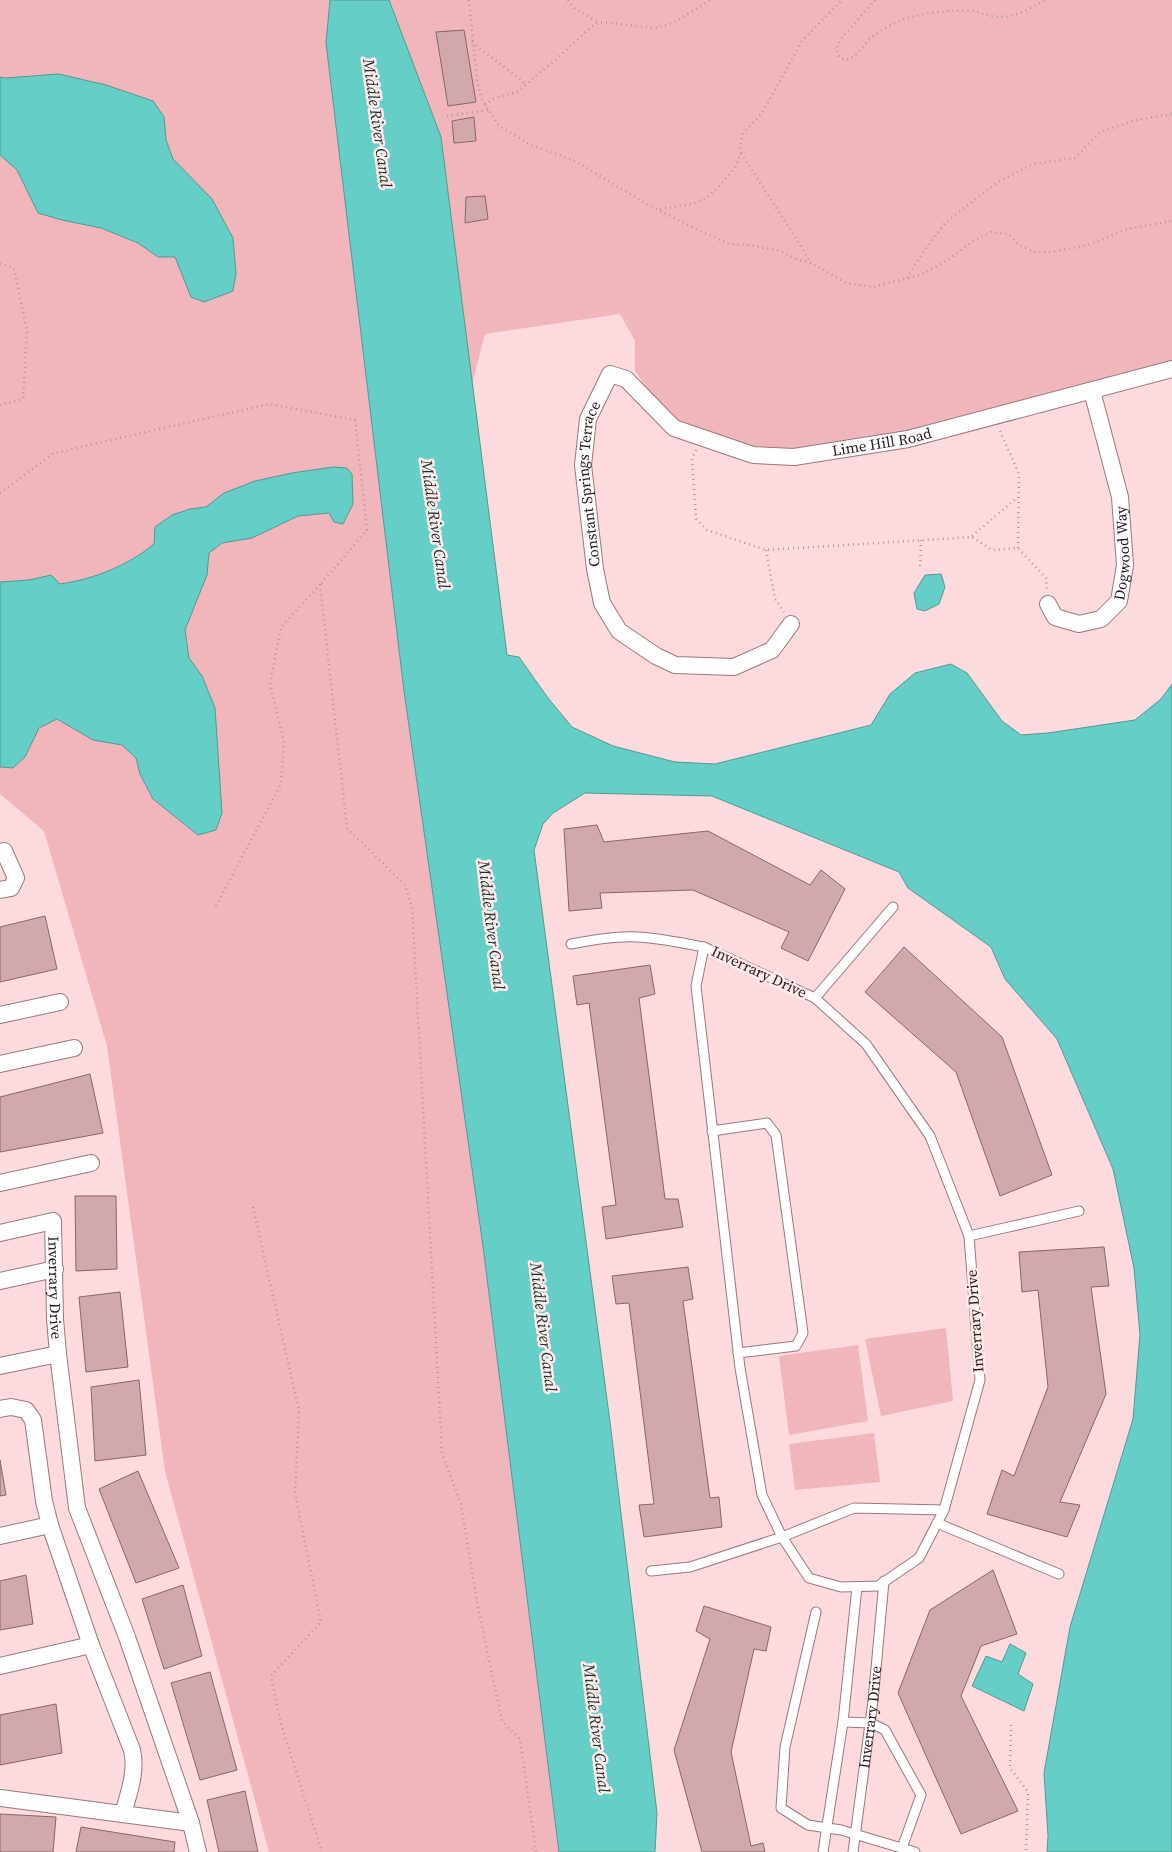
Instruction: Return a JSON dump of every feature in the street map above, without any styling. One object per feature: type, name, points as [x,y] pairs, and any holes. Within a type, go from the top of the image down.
[{"type":"street","name":"Lime Hill Road","points":[[610,374],[626,379],[674,428],[753,455],[794,457],[908,439],[1172,369]]},
{"type":"street","name":"Constant Springs Terrace","points":[[610,374],[588,419],[584,465],[595,568],[602,603],[619,631],[656,656],[675,665],[734,667],[772,650],[791,624]]},
{"type":"street","name":"Dogwood Way","points":[[1048,604],[1054,617],[1079,624],[1102,619],[1119,601],[1126,565],[1120,496],[1092,391]]},
{"type":"street","points":[[0,852],[4,851],[16,878],[11,888],[0,890]]},
{"type":"street","points":[[0,1015],[60,1002]]},
{"type":"street","points":[[0,1064],[74,1048]]},
{"type":"street","points":[[0,1183],[91,1163]]},
{"type":"street","name":"Inverrary Drive","points":[[0,1233],[53,1221],[55,1319],[77,1508],[128,1637],[191,1823]]},
{"type":"street","points":[[0,1281],[55,1269]]},
{"type":"street","points":[[0,1366],[58,1354]]},
{"type":"street","points":[[0,1408],[11,1407],[26,1410],[33,1420],[44,1501],[50,1526],[135,1762],[123,1814]]},
{"type":"street","points":[[0,1536],[50,1526]]},
{"type":"street","points":[[0,1666],[92,1645]]},
{"type":"street","points":[[0,1798],[191,1823],[198,1852]]},
{"type":"lane","points":[[814,998],[893,907]]},
{"type":"lane","points":[[570,944],[603,938],[637,937],[674,941],[704,947]]},
{"type":"lane","name":"Inverrary Drive","points":[[704,947],[814,998],[866,1044],[930,1136],[970,1236],[980,1380],[944,1510],[919,1558],[878,1586],[841,1587],[809,1578],[782,1537],[762,1495],[738,1353],[696,986],[704,947]]},
{"type":"lane","points":[[712,1131],[766,1123],[776,1135],[803,1333],[796,1346],[738,1353]]},
{"type":"lane","points":[[970,1236],[1079,1211]]},
{"type":"lane","points":[[651,1571],[690,1568],[782,1537],[854,1508],[944,1510]]},
{"type":"lane","points":[[937,1523],[1059,1574]]},
{"type":"lane","name":"Inverrary Drive","points":[[853,1852],[871,1723],[884,1581]]},
{"type":"lane","name":"Inverrary Drive","points":[[823,1852],[843,1722],[857,1587]]},
{"type":"lane","points":[[816,1612],[785,1747],[781,1808],[808,1825],[857,1834],[915,1852]]},
{"type":"lane","points":[[843,1722],[871,1723],[885,1730],[921,1795],[902,1848]]},
{"type":"path","points":[[469,0],[477,81],[485,105],[499,126],[531,145],[575,161],[696,229],[729,244],[749,245],[780,251],[796,259],[811,263],[847,283],[873,287],[920,275],[948,260],[973,241],[991,232],[1008,234],[1018,244],[1034,252],[1051,252],[1088,245],[1127,229],[1172,221]]},
{"type":"path","points":[[568,0],[575,9],[599,22],[656,28],[673,23],[711,0]]},
{"type":"path","points":[[811,263],[741,153],[740,146],[743,133],[762,113],[802,41],[842,0]]},
{"type":"path","points":[[875,0],[841,39],[836,49],[839,56],[844,60],[851,60],[869,40],[884,28],[903,20],[963,10],[991,17],[1004,17],[1029,9],[1045,0]]},
{"type":"path","points":[[485,105],[495,98],[517,92],[599,22]]},
{"type":"path","points":[[472,42],[526,84]]},
{"type":"path","points":[[447,116],[488,110]]},
{"type":"path","points":[[906,279],[921,255],[946,222],[998,182],[1033,164],[1074,158],[1100,132],[1136,120],[1172,114]]},
{"type":"path","points":[[659,209],[692,204],[707,198],[736,166],[741,153]]},
{"type":"path","points":[[0,264],[14,268],[27,331],[23,398],[0,405]]},
{"type":"path","points":[[0,492],[54,453],[270,404],[355,420],[367,530],[320,585],[281,626],[270,685],[284,742],[281,784],[216,906]]},
{"type":"path","points":[[994,417],[1019,474],[1018,548],[1046,578],[1048,604]]},
{"type":"path","points":[[701,437],[692,458],[696,519],[707,530],[766,550],[972,537],[992,550],[1018,548]]},
{"type":"path","points":[[972,537],[1018,497]]},
{"type":"path","points":[[920,566],[921,540]]},
{"type":"path","points":[[766,550],[776,599],[791,624]]},
{"type":"path","points":[[320,585],[347,828],[405,885],[412,907],[442,1453],[461,1504],[478,1608],[502,1721],[520,1739],[536,1852]]},
{"type":"path","points":[[253,1207],[299,1411],[295,1493],[321,1622],[271,1676],[281,1724],[322,1852]]},
{"type":"path","points":[[1011,1725],[1010,1768],[1028,1792],[1026,1852]]},
{"type":"shaded area","points":[[0,0],[330,0],[326,43],[404,691],[483,1246],[559,1852],[269,1852],[165,1471],[107,1046],[44,831],[0,794]]},
{"type":"shaded area","points":[[389,0],[1172,0],[1172,369],[1092,391],[794,457],[674,428],[635,371],[635,341],[620,314],[485,334],[472,384],[441,137]]},
{"type":"shaded area","points":[[946,1328],[953,1401],[881,1416],[865,1339]]},
{"type":"shaded area","points":[[858,1345],[868,1421],[789,1435],[779,1356]]},
{"type":"shaded area","points":[[874,1433],[880,1482],[795,1490],[789,1444]]},
{"type":"water","name":"Middle River Canal","points":[[330,0],[389,0],[441,137],[507,655],[519,657],[548,698],[572,727],[613,746],[675,762],[715,764],[871,725],[890,694],[915,673],[951,664],[967,673],[1002,721],[1021,735],[1048,733],[1135,720],[1161,699],[1172,684],[1172,1852],[1047,1852],[1048,1836],[1044,1773],[1070,1627],[1133,1419],[1140,1335],[1134,1268],[1113,1169],[1057,1039],[1005,979],[991,947],[908,888],[899,872],[712,796],[585,793],[553,813],[543,824],[534,850],[610,1422],[657,1813],[655,1852],[559,1852],[483,1246],[404,691],[326,43]]},
{"type":"water","points":[[59,74],[106,85],[153,101],[164,117],[166,140],[173,159],[212,199],[233,238],[236,273],[233,291],[204,302],[191,297],[175,257],[158,257],[138,243],[101,228],[38,213],[17,170],[0,155],[0,77]]},
{"type":"water","points":[[333,467],[347,468],[352,474],[353,504],[343,524],[334,522],[329,513],[298,516],[252,538],[222,543],[209,553],[207,575],[185,630],[189,658],[202,676],[215,708],[222,813],[216,830],[198,835],[153,799],[140,774],[136,758],[122,745],[93,740],[57,719],[39,728],[25,757],[13,768],[0,767],[0,582],[29,580],[51,575],[60,584],[98,575],[133,559],[154,544],[155,527],[172,515],[190,509],[206,507],[224,493],[255,481]]},
{"type":"water","points":[[941,574],[945,587],[939,604],[925,611],[917,609],[914,593],[925,575]]},
{"type":"water","points":[[1010,1644],[1026,1653],[1018,1674],[1033,1684],[1024,1711],[972,1686],[986,1656],[1002,1662]]},
{"type":"building","points":[[464,30],[476,102],[448,106],[436,32]]},
{"type":"building","points":[[474,117],[476,141],[454,143],[452,121]]},
{"type":"building","points":[[485,196],[488,219],[465,223],[466,197]]},
{"type":"building","points":[[597,825],[604,842],[708,831],[810,885],[821,870],[845,889],[808,961],[781,948],[789,932],[693,890],[600,893],[602,908],[569,911],[564,829]]},
{"type":"building","points":[[45,916],[57,969],[0,982],[0,927]]},
{"type":"building","points":[[904,947],[1002,1037],[1052,1175],[1000,1196],[956,1072],[865,992]]},
{"type":"building","points":[[650,965],[655,994],[639,998],[665,1199],[678,1199],[683,1227],[606,1239],[602,1207],[616,1205],[589,1003],[577,1005],[573,976]]},
{"type":"building","points":[[90,1074],[103,1133],[0,1152],[0,1097]]},
{"type":"building","points":[[75,1196],[116,1196],[117,1269],[76,1271]]},
{"type":"building","points":[[1104,1247],[1109,1286],[1091,1287],[1106,1394],[1060,1502],[1080,1505],[1067,1537],[987,1514],[1002,1470],[1014,1476],[1048,1387],[1038,1290],[1022,1292],[1019,1252]]},
{"type":"building","points":[[688,1267],[693,1299],[683,1301],[710,1498],[719,1497],[722,1527],[644,1537],[639,1505],[654,1504],[629,1303],[616,1304],[612,1276]]},
{"type":"building","points":[[120,1292],[128,1367],[86,1372],[79,1297]]},
{"type":"building","points":[[139,1380],[146,1455],[95,1461],[91,1387]]},
{"type":"building","points":[[0,1460],[6,1495],[0,1496]]},
{"type":"building","points":[[138,1471],[179,1568],[136,1583],[99,1489]]},
{"type":"building","points":[[993,1570],[1017,1634],[981,1646],[961,1696],[1018,1811],[961,1834],[898,1693],[930,1610]]},
{"type":"building","points":[[26,1575],[33,1624],[0,1630],[0,1581]]},
{"type":"building","points":[[183,1585],[202,1656],[164,1669],[142,1599]]},
{"type":"building","points":[[704,1606],[771,1627],[766,1651],[754,1649],[731,1752],[751,1846],[763,1843],[765,1852],[702,1852],[674,1750],[710,1639],[696,1631]]},
{"type":"building","points":[[210,1672],[237,1770],[200,1780],[171,1683]]},
{"type":"building","points":[[56,1704],[62,1753],[0,1765],[0,1715]]},
{"type":"building","points":[[245,1791],[258,1852],[219,1852],[207,1800]]},
{"type":"building","points":[[0,1814],[56,1817],[53,1852],[0,1852]]},
{"type":"building","points":[[81,1827],[175,1842],[174,1852],[76,1852]]}]
